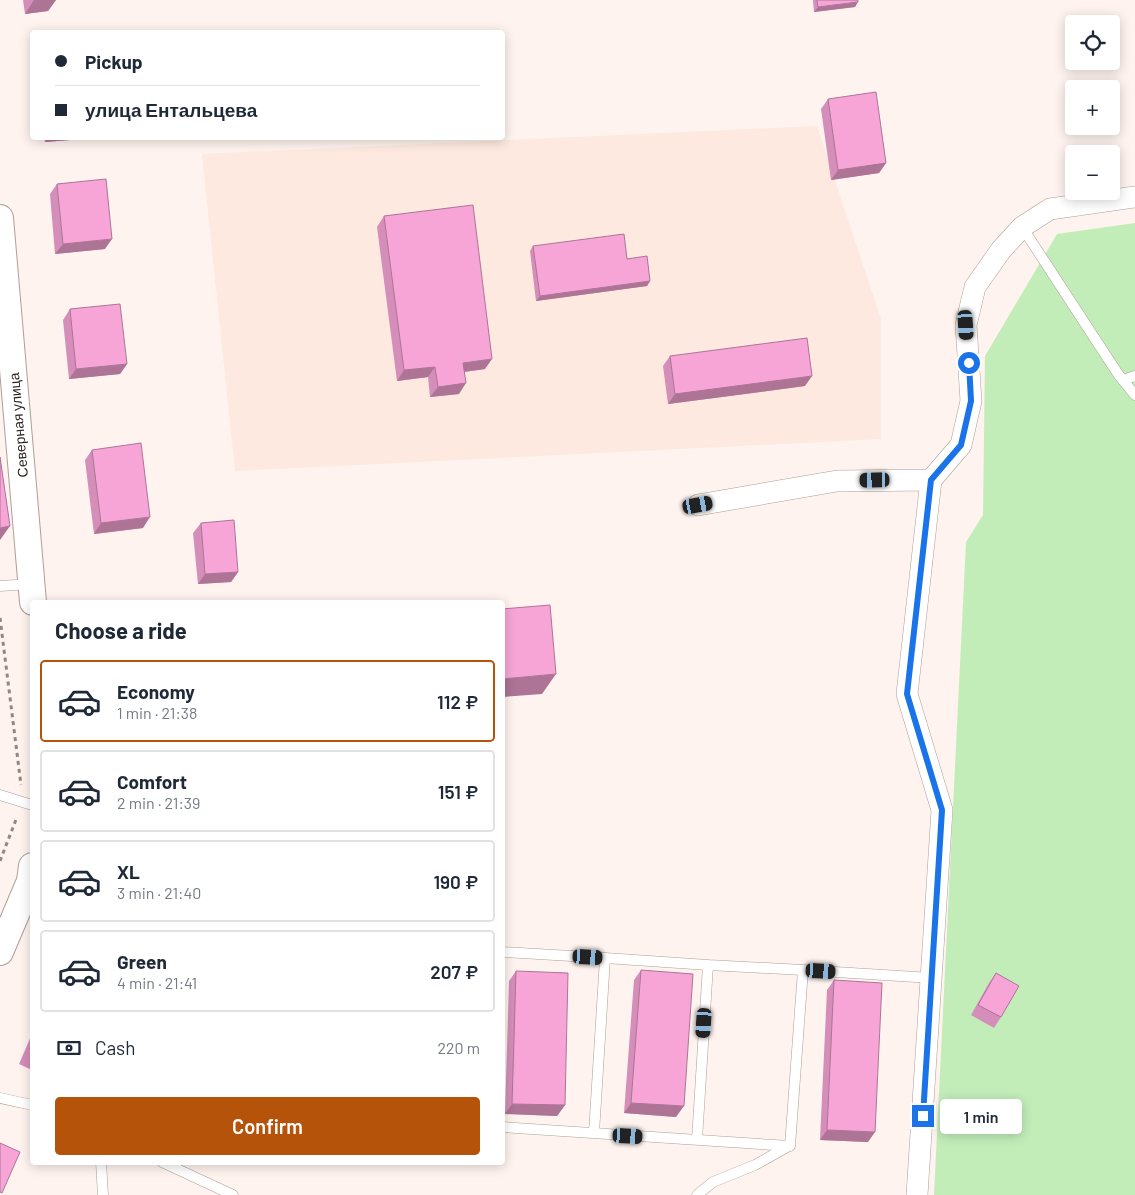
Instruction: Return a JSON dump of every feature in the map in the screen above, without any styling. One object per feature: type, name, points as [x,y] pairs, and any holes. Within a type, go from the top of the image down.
[{"type":"street","points":[[917,1195],[942,810],[907,694],[931,480],[961,445],[971,401],[966,325],[976,287],[1001,250],[1022,226],[1050,209],[1135,197]]},
{"type":"street","name":"Северная улица","points":[[0,218],[3,285],[32,593]]},
{"type":"street","points":[[698,505],[837,481],[931,480]]},
{"type":"street","points":[[0,952],[30,881]]},
{"type":"lane","points":[[1022,226],[1123,380],[1135,394]]},
{"type":"lane","points":[[1123,380],[1135,376]]},
{"type":"lane","points":[[0,586],[32,593]]},
{"type":"lane","points":[[0,795],[28,803]]},
{"type":"lane","points":[[505,952],[932,978]]},
{"type":"lane","points":[[594,1133],[605,958]]},
{"type":"lane","points":[[697,1140],[708,965]]},
{"type":"lane","points":[[790,1146],[802,970]]},
{"type":"lane","points":[[0,1098],[30,1105]]},
{"type":"lane","points":[[505,1128],[790,1146]]},
{"type":"lane","points":[[697,1195],[713,1182],[755,1165],[790,1146]]},
{"type":"lane","points":[[101,1165],[103,1195]]},
{"type":"lane","points":[[168,1165],[233,1195]]},
{"type":"path","points":[[0,618],[28,803],[0,861]]},
{"type":"shaded area","points":[[817,126],[881,319],[881,439],[235,471],[202,154]]},
{"type":"green space","points":[[1135,223],[1135,1195],[934,1195],[966,542],[983,515],[985,356],[1057,234]]},
{"type":"building","points":[[817,0],[858,0],[858,2],[818,7]]},
{"type":"building","points":[[876,92],[886,163],[838,170],[828,99]]},
{"type":"building","points":[[106,179],[112,239],[63,244],[57,184]]},
{"type":"building","points":[[473,205],[492,359],[463,363],[466,383],[438,387],[435,367],[404,370],[384,216]]},
{"type":"building","points":[[624,234],[627,259],[647,256],[650,281],[540,296],[533,246]]},
{"type":"building","points":[[120,304],[127,364],[76,369],[70,309]]},
{"type":"building","points":[[807,338],[812,376],[675,394],[670,356]]},
{"type":"building","points":[[141,443],[150,517],[101,523],[92,450]]},
{"type":"building","points":[[0,457],[10,526],[0,528]]},
{"type":"building","points":[[234,520],[238,572],[205,574],[201,523]]},
{"type":"building","points":[[550,605],[556,674],[505,679],[505,609]]},
{"type":"building","points":[[641,970],[693,974],[684,1106],[631,1103]]},
{"type":"building","points":[[516,971],[568,973],[565,1105],[512,1104]]},
{"type":"building","points":[[996,973],[1019,986],[1001,1017],[978,1005]]},
{"type":"building","points":[[834,980],[882,983],[875,1132],[827,1130]]},
{"type":"building","points":[[0,1143],[20,1152],[2,1193],[0,1192]]},
{"type":"route","points":[[923,1116],[942,810],[907,694],[931,480],[961,445],[971,401],[969,363]]}]
